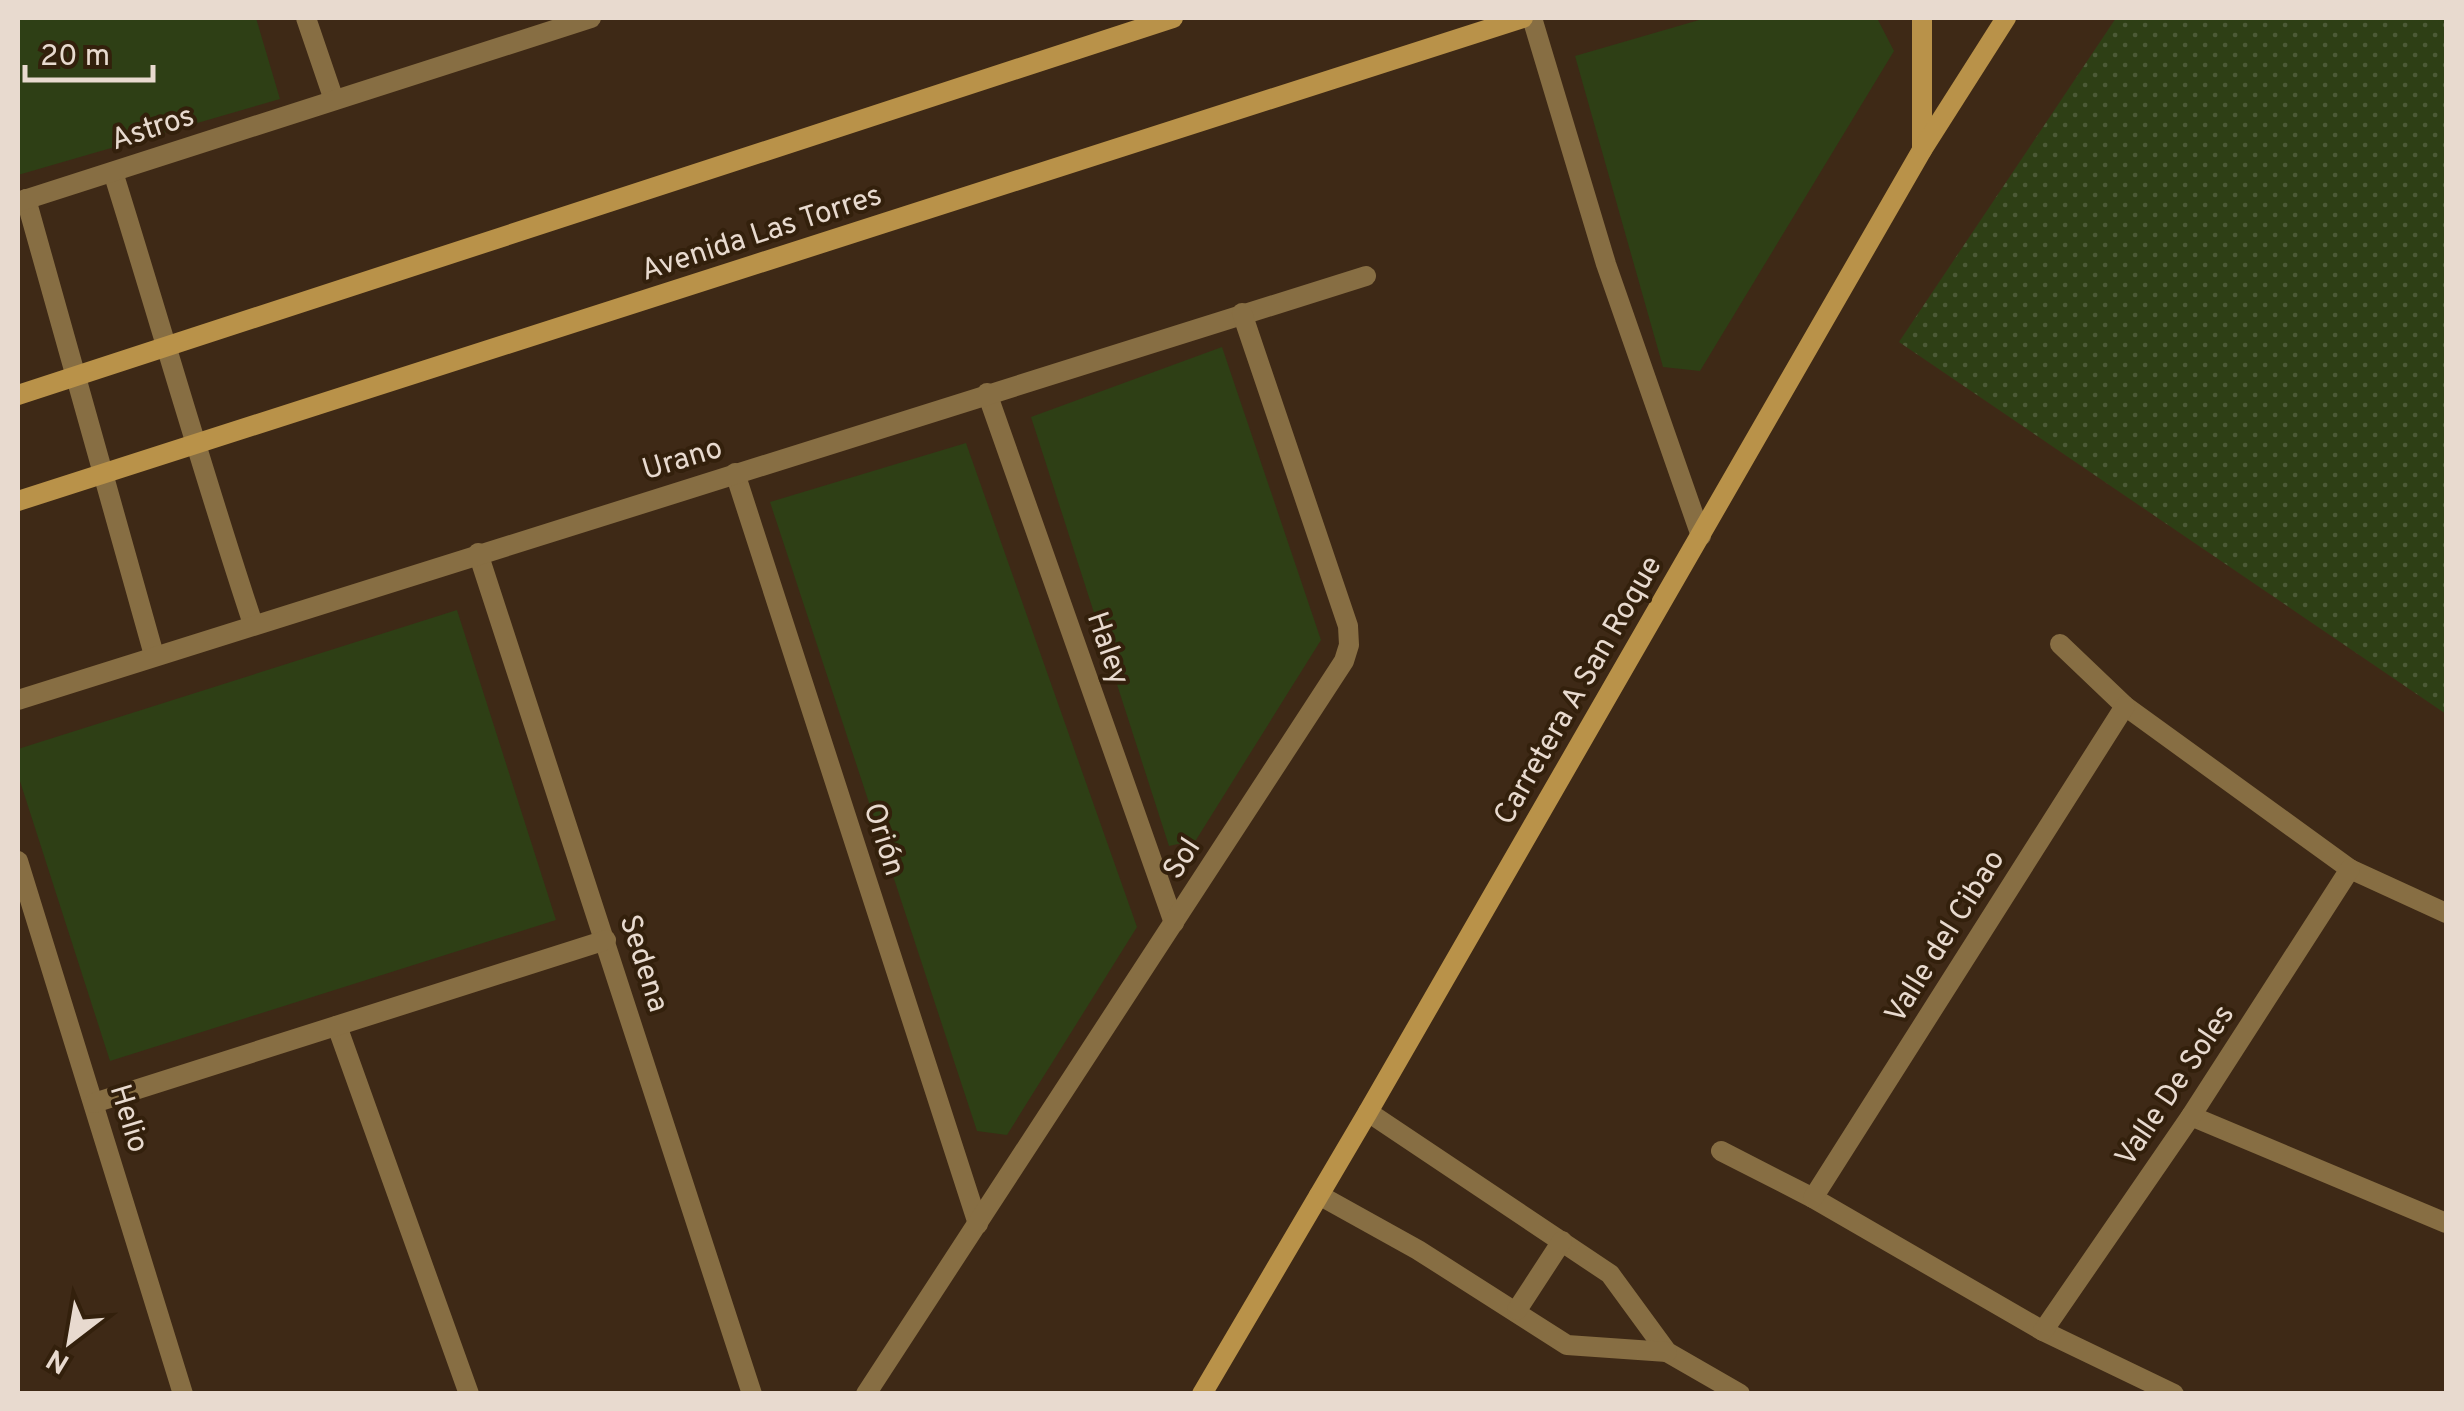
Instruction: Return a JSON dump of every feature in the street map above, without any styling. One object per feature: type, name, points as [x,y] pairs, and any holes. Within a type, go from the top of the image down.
[{"type":"street","points":[[306,18],[334,100]]},
{"type":"street","points":[[18,395],[1173,18]]},
{"type":"street","name":"Avenida Las Torres","points":[[18,501],[1523,18]]},
{"type":"street","points":[[1532,18],[1606,264],[1701,536]]},
{"type":"street","points":[[1922,18],[1922,150]]},
{"type":"street","name":"Carretera A San Roque","points":[[1202,1394],[1922,150],[2006,18]]},
{"type":"street","name":"Astros","points":[[22,201],[582,19]]},
{"type":"street","points":[[113,172],[168,347],[194,446],[252,624]]},
{"type":"street","points":[[22,201],[154,655]]},
{"type":"street","name":"Urano","points":[[18,700],[1366,276]]},
{"type":"street","name":"Sol","points":[[866,1394],[1337,674],[1349,644],[1342,608],[1242,313]]},
{"type":"street","name":"Haley","points":[[987,393],[1174,923]]},
{"type":"street","name":"Orión","points":[[735,473],[978,1224]]},
{"type":"street","name":"Sedena","points":[[478,553],[752,1394]]},
{"type":"street","points":[[2060,644],[2126,706],[2350,869],[2446,913]]},
{"type":"street","name":"Valle del Cibao","points":[[1813,1198],[2126,706]]},
{"type":"street","name":"Helio","points":[[18,861],[183,1394]]},
{"type":"street","name":"Valle De Soles","points":[[2043,1331],[2192,1116],[2350,869]]},
{"type":"street","points":[[94,1103],[606,940]]},
{"type":"street","points":[[338,1026],[469,1394]]},
{"type":"street","points":[[1368,1112],[1610,1274],[1668,1352],[1740,1394]]},
{"type":"street","points":[[2192,1116],[2446,1223]]},
{"type":"street","points":[[1721,1151],[1813,1198],[2043,1331],[2174,1394]]},
{"type":"street","points":[[1319,1195],[1517,1310],[1566,1345],[1668,1352]]},
{"type":"street","points":[[1517,1310],[1562,1241]]},
{"type":"green space","points":[[18,18],[256,18],[280,99],[18,175]]},
{"type":"green space","points":[[1706,18],[1877,18],[1894,51],[1700,371],[1663,367],[1575,56]]},
{"type":"green space","points":[[2116,18],[2446,18],[2446,714],[1899,342]]},
{"type":"green space","points":[[1222,347],[1321,640],[1196,840],[1169,846],[1031,417]]},
{"type":"green space","points":[[966,443],[1137,927],[1007,1135],[977,1131],[770,502]]},
{"type":"green space","points":[[457,610],[556,920],[110,1061],[18,775],[18,749]]}]
